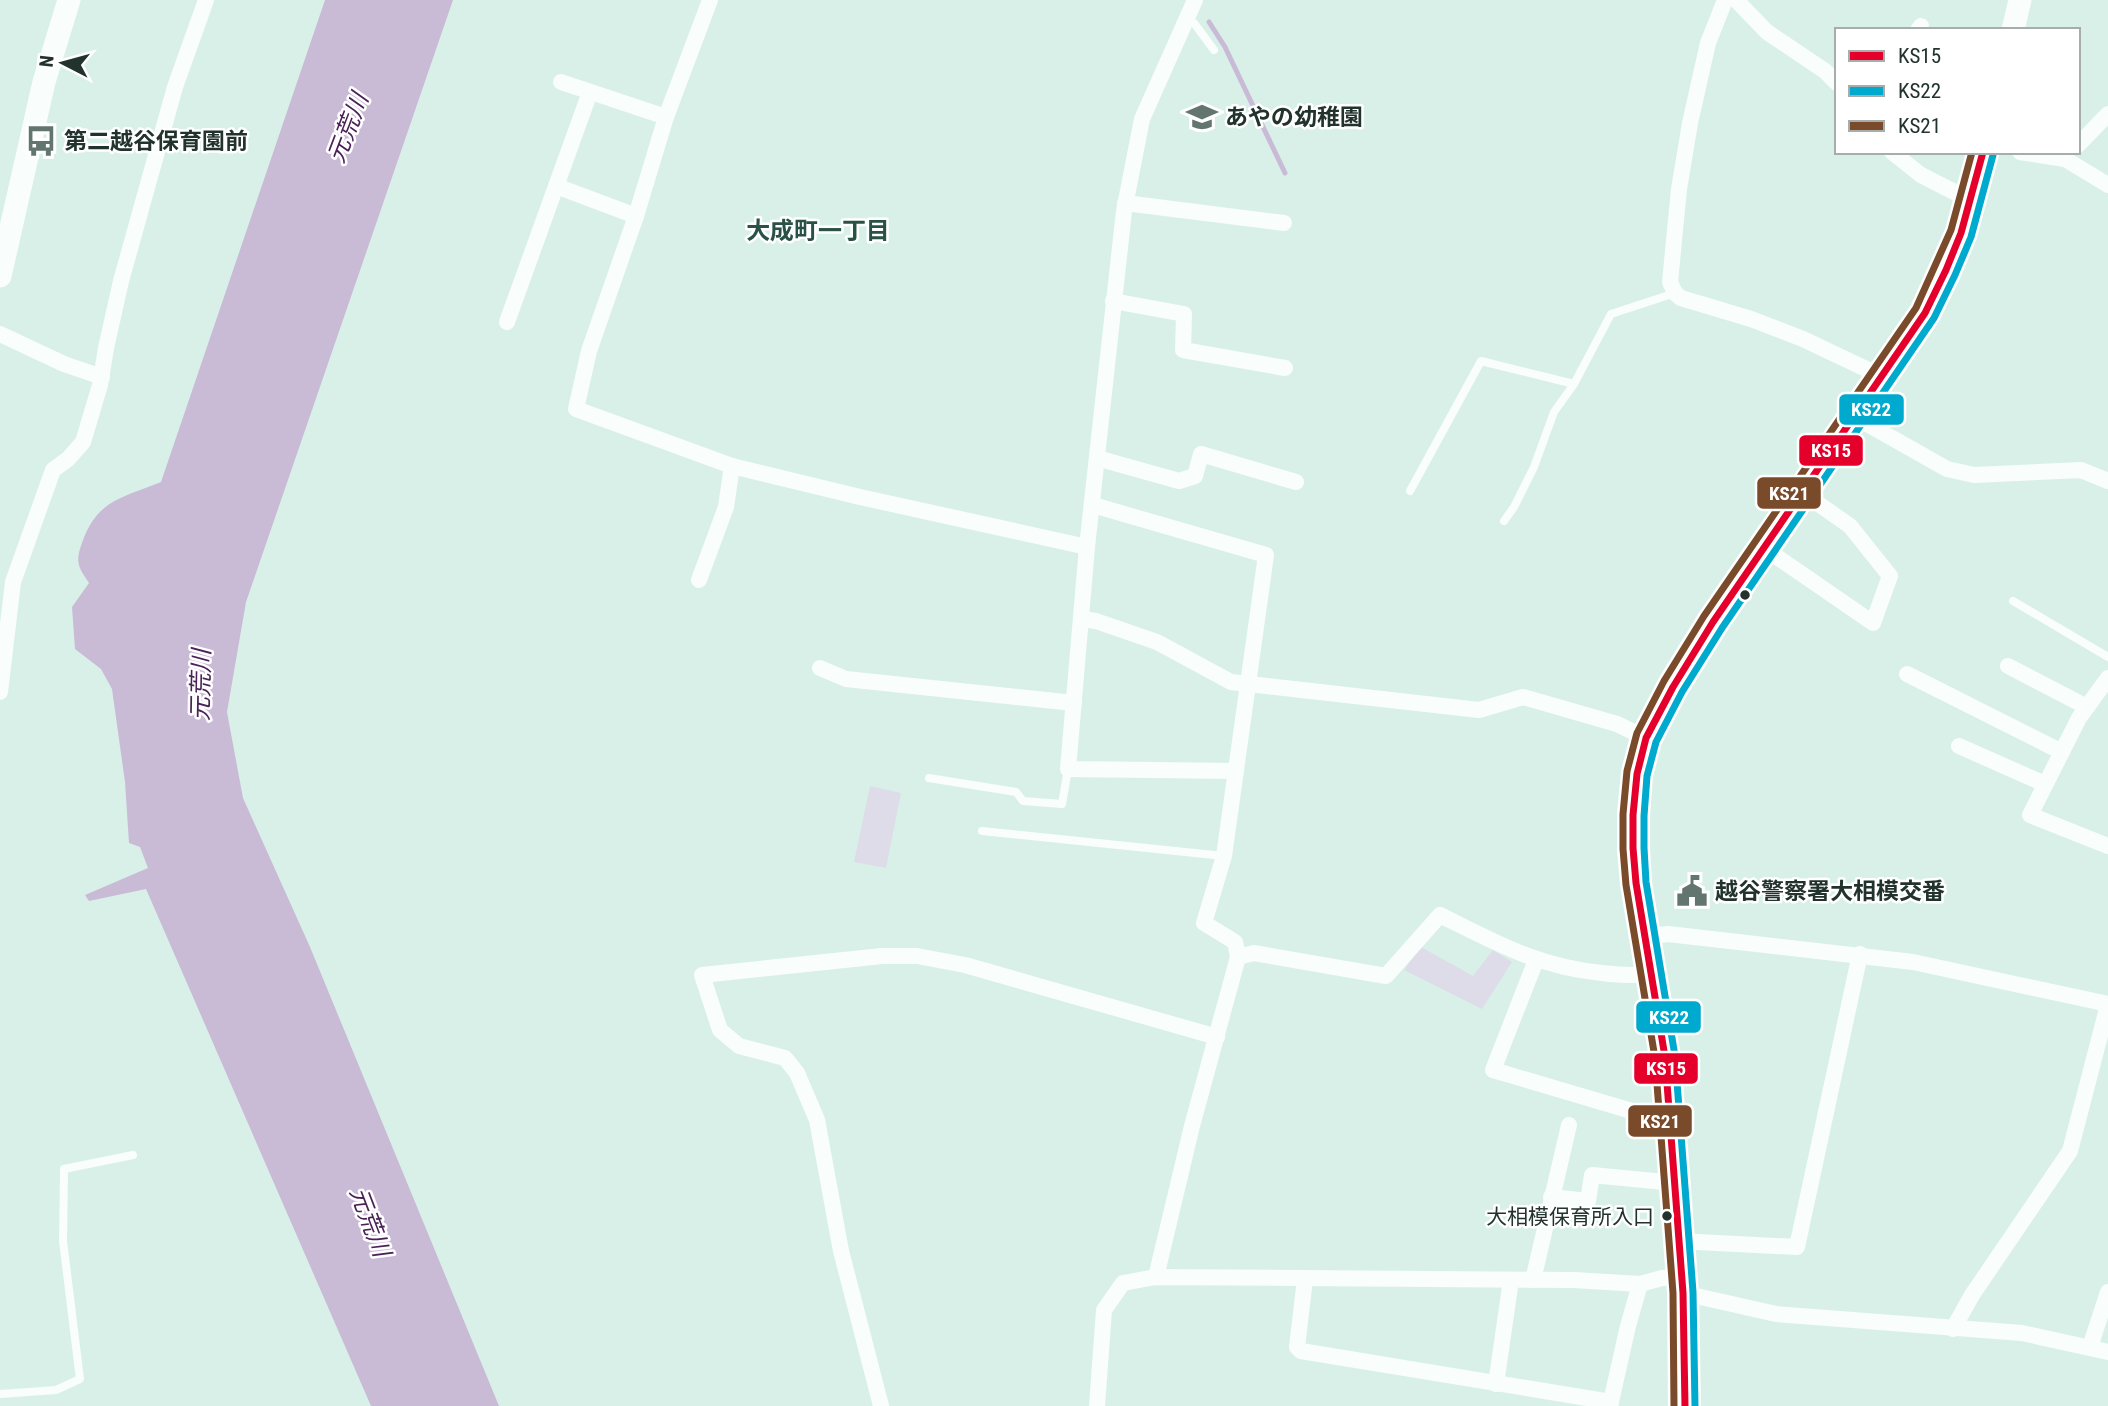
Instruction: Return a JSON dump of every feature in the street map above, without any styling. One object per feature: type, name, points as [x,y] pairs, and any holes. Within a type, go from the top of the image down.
[{"type":"street","points":[[0,692],[13,582],[53,470],[68,459],[83,442],[102,377],[121,281],[175,87],[206,0]]},
{"type":"street","points":[[710,0],[666,117],[636,216],[589,351],[576,409],[732,466],[1087,547]]},
{"type":"street","points":[[1195,0],[1142,119],[1125,203],[1087,547],[1068,769],[1236,771]]},
{"type":"street","points":[[1725,0],[1708,43],[1688,136],[1679,189],[1670,282],[1675,293],[1681,298],[1751,319],[1803,339],[1883,377]]},
{"type":"street","points":[[1736,0],[1767,32],[1825,71],[1835,81]]},
{"type":"street","points":[[2013,28],[2020,0]]},
{"type":"street","points":[[0,276],[4,247],[44,82],[68,1]]},
{"type":"street","points":[[561,82],[666,117]]},
{"type":"street","points":[[507,322],[590,92]]},
{"type":"street","points":[[2080,143],[2108,114]]},
{"type":"street","points":[[1895,154],[1921,175],[1970,200]]},
{"type":"street","points":[[1685,1406],[1682,1285],[1671,1115],[1665,1057],[1650,974],[1633,848],[1637,774],[1646,738],[1673,687],[1713,622],[1925,313],[1961,233],[1982,154]]},
{"type":"street","points":[[2068,155],[2108,184]]},
{"type":"street","points":[[556,186],[636,216]]},
{"type":"street","points":[[1125,203],[1284,223]]},
{"type":"street","points":[[1113,301],[1184,314],[1183,350],[1284,368]]},
{"type":"street","points":[[0,334],[64,364],[102,377]]},
{"type":"street","points":[[1855,417],[1947,469],[1974,475],[2081,470],[2108,481]]},
{"type":"street","points":[[1097,458],[1179,481],[1195,476],[1201,454],[1296,482]]},
{"type":"street","points":[[699,580],[726,507],[732,466]]},
{"type":"street","points":[[1764,548],[1873,623],[1890,576],[1850,526],[1802,493]]},
{"type":"street","points":[[1093,505],[1266,555],[1224,856],[1203,923],[1235,942],[1238,957],[1192,1126],[1156,1278]]},
{"type":"street","points":[[1082,619],[1096,621],[1157,642],[1231,682],[1479,710],[1523,697],[1617,724],[1646,738]]},
{"type":"street","points":[[2008,666],[2087,707]]},
{"type":"street","points":[[820,668],[846,679],[1074,704]]},
{"type":"street","points":[[1907,674],[2062,752]]},
{"type":"street","points":[[2108,678],[2087,707],[2030,815],[2108,846]]},
{"type":"street","points":[[1959,746],[2045,784]]},
{"type":"street","points":[[1238,957],[1254,953],[1386,976],[1440,915],[1512,951],[1575,971],[1633,976],[1650,974]]},
{"type":"street","points":[[1645,937],[1668,934],[1860,954],[1913,962],[2108,1005],[2070,1151],[1972,1295],[1954,1329]]},
{"type":"street","points":[[1678,1241],[1797,1247],[1860,954]]},
{"type":"street","points":[[881,1406],[841,1251],[817,1120],[797,1073],[785,1058],[739,1046],[720,1030],[702,975],[882,956],[917,956],[965,965],[1217,1037]]},
{"type":"street","points":[[1536,960],[1493,1070],[1652,1116],[1671,1115]]},
{"type":"street","points":[[1533,1280],[1569,1125]]},
{"type":"street","points":[[1551,1197],[1588,1200],[1592,1175],[1675,1183]]},
{"type":"street","points":[[1097,1406],[1104,1310],[1123,1283],[1156,1278],[1533,1280],[1640,1284],[1662,1278],[1776,1314],[2022,1333],[2108,1352]]},
{"type":"street","points":[[1306,1279],[1297,1347],[1301,1351],[1611,1404],[1640,1284]]},
{"type":"street","points":[[1496,1384],[1511,1280]]},
{"type":"street","points":[[2090,1347],[2108,1292]]},
{"type":"lane","points":[[1186,19],[1194,23],[1214,50]]},
{"type":"lane","points":[[1504,521],[1514,508],[1534,467],[1554,412],[1574,384],[1611,314],[1675,293]]},
{"type":"lane","points":[[1410,491],[1481,361],[1574,384]]},
{"type":"lane","points":[[2012,601],[2108,657]]},
{"type":"lane","points":[[929,778],[1016,792],[1024,801],[1062,804],[1068,769]]},
{"type":"lane","points":[[982,831],[1224,856]]},
{"type":"lane","points":[[0,1394],[56,1390],[80,1379],[63,1241],[64,1169],[133,1156]]},
{"type":"shaded area","points":[[870,786],[901,793],[886,868],[854,862]]},
{"type":"shaded area","points":[[1421,947],[1473,976],[1493,950],[1512,962],[1482,1009],[1404,970]]},
{"type":"water","name":"元荒川","points":[[325,0],[453,0],[246,602],[227,712],[243,798],[310,947],[499,1406],[371,1406],[146,889],[89,901],[85,895],[148,868],[140,847],[129,843],[125,782],[112,689],[101,669],[75,649],[72,607],[89,583],[79,564],[80,550],[88,528],[104,509],[123,497],[161,482]]},
{"type":"waterway","points":[[1209,22],[1225,47],[1285,173]]},
{"type":"transit line","name":"KS21","points":[[1674,1406],[1673,1293],[1655,1058],[1626,885],[1623,849],[1627,771],[1637,733],[1664,681],[1704,616],[1916,308],[1951,230],[1971,154]]},
{"type":"transit line","name":"KS15","points":[[1685,1406],[1683,1293],[1665,1057],[1636,883],[1633,848],[1637,774],[1646,738],[1673,687],[1713,622],[1925,313],[1961,233],[1982,154]]},
{"type":"transit line","name":"KS22","points":[[1695,1406],[1693,1292],[1675,1056],[1646,882],[1644,816],[1647,776],[1656,742],[1682,692],[1722,628],[1934,318],[1971,237],[1993,155]]},
{"type":"place","name":"あやの幼稚園","points":[[1202,117]]},
{"type":"place","name":"第二越谷保育園前","points":[[41,141]]},
{"type":"place","name":"越谷警察署大相模交番","points":[[1692,891]]},
{"type":"place","name":"大相模保育所入口","points":[[1667,1216]]},
{"type":"district","name":"大成町一丁目","points":[[818,231]]}]
